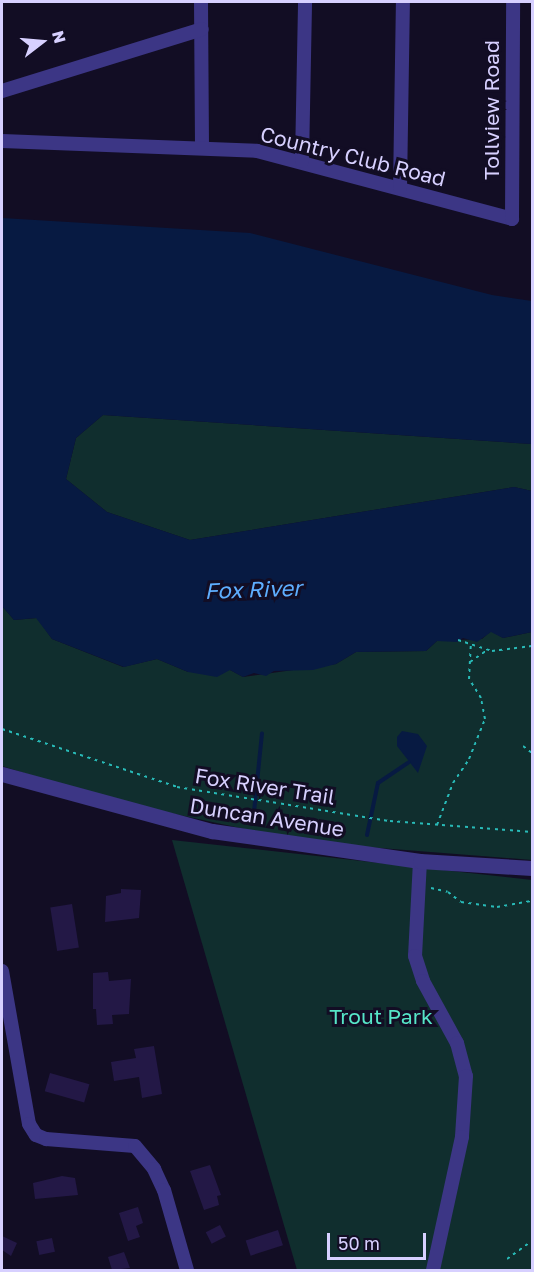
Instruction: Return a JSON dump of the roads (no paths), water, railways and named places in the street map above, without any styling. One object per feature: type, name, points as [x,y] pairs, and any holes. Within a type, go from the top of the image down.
[{"type":"street","points":[[201,2],[202,146]]},
{"type":"street","points":[[303,161],[305,2]]},
{"type":"street","points":[[400,188],[403,2]]},
{"type":"street","name":"Tollview Road","points":[[512,219],[513,2]]},
{"type":"street","points":[[2,91],[202,29]]},
{"type":"street","name":"Country Club Road","points":[[2,141],[202,146],[257,151],[303,161],[512,219]]},
{"type":"street","name":"Duncan Avenue","points":[[2,774],[212,831],[420,861],[532,868]]},
{"type":"street","points":[[420,861],[414,943],[418,969],[452,1033],[466,1076],[462,1137],[433,1270]]},
{"type":"street","points":[[2,971],[25,1110],[36,1135],[46,1139],[135,1146],[154,1169],[164,1190],[187,1270]]},
{"type":"water","name":"Fox River","points":[[2,218],[250,233],[492,295],[532,301],[532,444],[103,415],[76,438],[66,479],[107,512],[190,540],[514,487],[532,491],[532,632],[503,638],[491,632],[477,642],[463,638],[457,642],[437,641],[426,651],[356,652],[336,664],[313,670],[274,671],[266,676],[254,673],[243,677],[230,670],[217,677],[188,672],[157,659],[124,667],[52,639],[36,618],[14,620],[2,606]]},
{"type":"water","points":[[402,731],[418,734],[427,746],[418,773],[397,746],[397,737]]},
{"type":"waterway","points":[[262,733],[254,812],[262,820]]},
{"type":"waterway","points":[[367,835],[378,783],[409,762]]},
{"type":"park label","name":"Trout Park","points":[[381,1016]]}]
